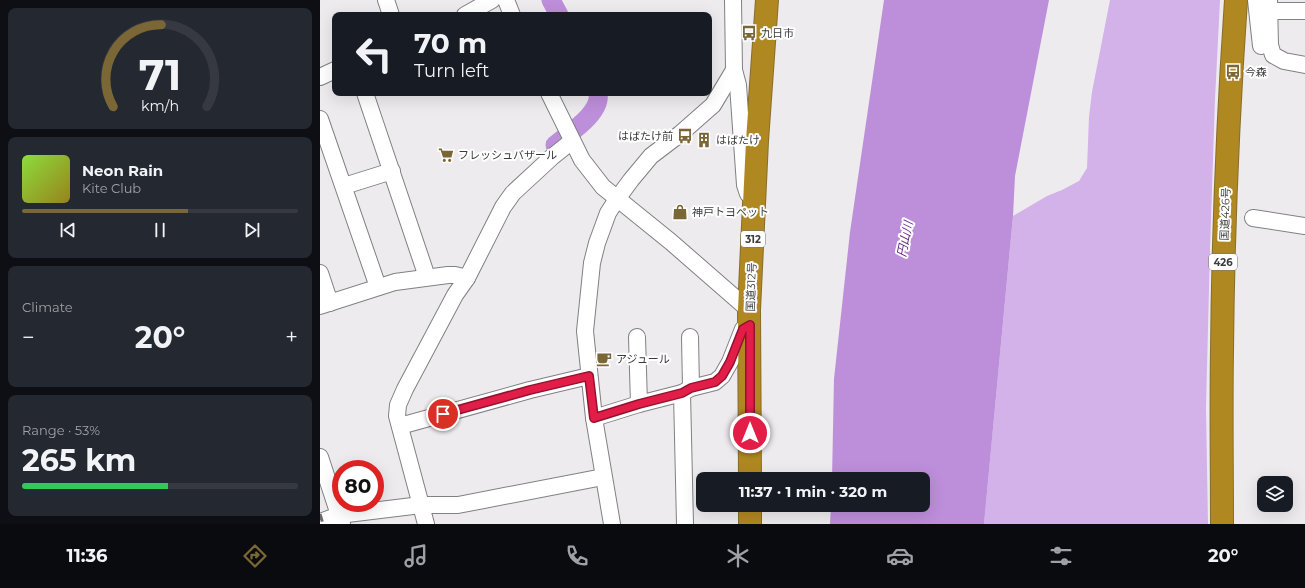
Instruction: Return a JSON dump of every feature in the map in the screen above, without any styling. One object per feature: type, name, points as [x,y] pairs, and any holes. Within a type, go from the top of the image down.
[{"type":"highway","name":"国道312号","points":[[750,472],[749,317],[757,141],[767,0]]},
{"type":"highway","name":"国道426号","points":[[1222,524],[1224,219],[1236,0]]},
{"type":"highway","points":[[750,512],[750,524]]},
{"type":"street","points":[[386,0],[390,12]]},
{"type":"street","points":[[470,12],[492,0]]},
{"type":"street","points":[[506,0],[511,12]]},
{"type":"street","points":[[733,0],[734,70],[738,85],[745,185],[754,211]]},
{"type":"street","points":[[1256,0],[1262,54],[1273,55],[1284,61],[1305,65]]},
{"type":"street","points":[[1273,55],[1270,45],[1269,5],[1305,11]]},
{"type":"street","points":[[612,524],[594,418],[585,331],[592,263],[597,243],[608,213],[617,198],[651,156],[680,134],[713,105],[734,70]]},
{"type":"street","points":[[320,77],[332,71]]},
{"type":"street","points":[[366,96],[427,277]]},
{"type":"street","points":[[550,96],[582,160],[603,187],[677,246],[749,317],[730,362],[722,376],[715,382],[594,418]]},
{"type":"street","points":[[320,119],[326,157],[344,186],[378,287]]},
{"type":"street","points":[[426,524],[416,506],[397,416],[398,406],[404,388],[455,295],[462,276],[503,207],[513,193],[552,157],[569,135]]},
{"type":"street","points":[[344,186],[392,171]]},
{"type":"street","points":[[1253,218],[1305,226]]},
{"type":"street","points":[[320,273],[325,304],[395,282],[427,277],[462,276]]},
{"type":"street","points":[[637,337],[639,404]]},
{"type":"street","points":[[685,524],[686,391],[690,337]]},
{"type":"street","points":[[400,426],[530,390],[589,376]]},
{"type":"street","points":[[320,457],[341,520]]},
{"type":"street","points":[[320,522],[341,520],[416,506],[458,505],[604,477]]},
{"type":"shaded area","points":[[1110,0],[1220,0],[1215,99],[1206,408],[1208,524],[984,524],[1013,216],[1047,196],[1079,181],[1087,168],[1089,117],[1092,92]]},
{"type":"water","name":"円山川","points":[[884,0],[1049,0],[1015,176],[1013,216],[984,524],[830,524],[831,512],[930,512],[930,472],[832,472],[834,379],[850,232]]},
{"type":"waterway","points":[[551,0],[557,12]]},
{"type":"waterway","points":[[555,145],[576,129],[590,115],[595,108],[598,96]]},
{"type":"railway","points":[[320,514],[323,524]]},
{"type":"place","name":"九日市","points":[[749,33]]},
{"type":"place","name":"今森","points":[[1233,72]]},
{"type":"place","name":"はばたけ前","points":[[685,136]]},
{"type":"place","name":"はばたけ","points":[[704,140]]},
{"type":"place","name":"フレッシュバザール","points":[[446,155]]},
{"type":"place","name":"神戸トヨペット","points":[[680,212]]},
{"type":"place","name":"アジュール","points":[[604,359]]},
{"type":"route","points":[[443,414],[530,390],[589,376],[594,418],[682,393],[691,388],[715,382],[722,376],[730,362],[743,329],[750,325],[750,433]]}]
